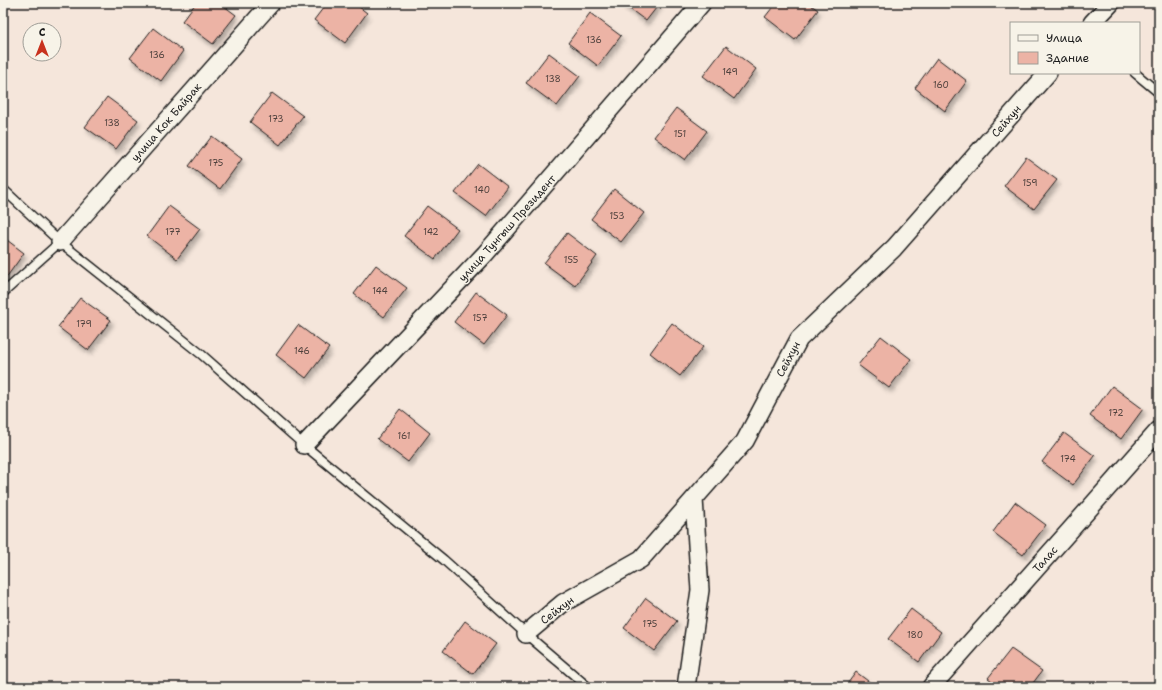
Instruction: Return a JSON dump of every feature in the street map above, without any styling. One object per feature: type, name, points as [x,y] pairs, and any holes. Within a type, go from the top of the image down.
[{"type":"street","name":"улица Кок Байрак","points":[[60,242],[271,3]]},
{"type":"street","name":"улица Тунгыш Президент","points":[[304,446],[485,254],[702,3]]},
{"type":"street","points":[[1093,22],[1111,3]]},
{"type":"street","name":"Сейхун","points":[[526,634],[563,602],[641,559],[745,441],[798,339],[894,248],[1047,74]]},
{"type":"street","name":"Талас","points":[[931,687],[1159,430]]},
{"type":"street","points":[[686,687],[700,590],[694,499]]},
{"type":"lane","points":[[1136,74],[1159,92]]},
{"type":"lane","points":[[3,188],[60,242],[201,354],[304,446],[444,560],[526,634],[588,687]]},
{"type":"lane","points":[[3,293],[60,242]]},
{"type":"building","points":[[196,3],[220,3],[236,15],[213,44],[182,21]]},
{"type":"building","points":[[327,3],[354,3],[367,13],[345,43],[314,20]]},
{"type":"building","points":[[622,3],[660,3],[646,21]]},
{"type":"building","points":[[776,3],[808,3],[818,10],[795,40],[765,17]]},
{"type":"building","points":[[590,13],[621,36],[598,66],[568,43]]},
{"type":"building","points":[[153,28],[183,51],[161,81],[130,58]]},
{"type":"building","points":[[726,46],[756,69],[734,99],[703,76]]},
{"type":"building","points":[[549,53],[580,76],[557,106],[526,83]]},
{"type":"building","points":[[937,58],[967,81],[945,111],[915,88]]},
{"type":"building","points":[[272,93],[303,116],[280,145],[250,122]]},
{"type":"building","points":[[107,97],[138,120],[116,149],[85,127]]},
{"type":"building","points":[[676,108],[707,131],[685,160],[654,137]]},
{"type":"building","points":[[212,136],[242,159],[220,189],[189,166]]},
{"type":"building","points":[[1026,157],[1057,180],[1034,209],[1004,186]]},
{"type":"building","points":[[478,164],[508,187],[486,216],[455,193]]},
{"type":"building","points":[[614,189],[644,213],[621,242],[591,219]]},
{"type":"building","points":[[169,206],[200,229],[177,259],[147,236]]},
{"type":"building","points":[[427,206],[458,229],[435,259],[404,236]]},
{"type":"building","points":[[567,233],[597,256],[575,286],[544,263]]},
{"type":"building","points":[[3,237],[24,253],[3,282]]},
{"type":"building","points":[[376,265],[407,288],[384,317],[354,294]]},
{"type":"building","points":[[476,292],[507,315],[484,345],[454,322]]},
{"type":"building","points":[[80,298],[111,320],[88,350],[58,327]]},
{"type":"building","points":[[672,323],[703,347],[680,376],[650,353]]},
{"type":"building","points":[[298,325],[329,348],[306,378],[276,355]]},
{"type":"building","points":[[881,336],[911,359],[889,388],[858,365]]},
{"type":"building","points":[[1112,386],[1143,409],[1121,439],[1090,416]]},
{"type":"building","points":[[400,409],[430,433],[408,462],[377,439]]},
{"type":"building","points":[[1064,433],[1095,456],[1073,485],[1042,462]]},
{"type":"building","points":[[1015,502],[1046,525],[1023,555],[993,532]]},
{"type":"building","points":[[646,598],[677,621],[654,651],[624,628]]},
{"type":"building","points":[[911,609],[941,632],[919,662],[888,639]]},
{"type":"building","points":[[465,621],[496,644],[473,674],[443,651]]},
{"type":"building","points":[[1011,649],[1042,671],[1030,687],[1000,687],[988,678]]},
{"type":"building","points":[[856,672],[876,687],[845,687]]}]
